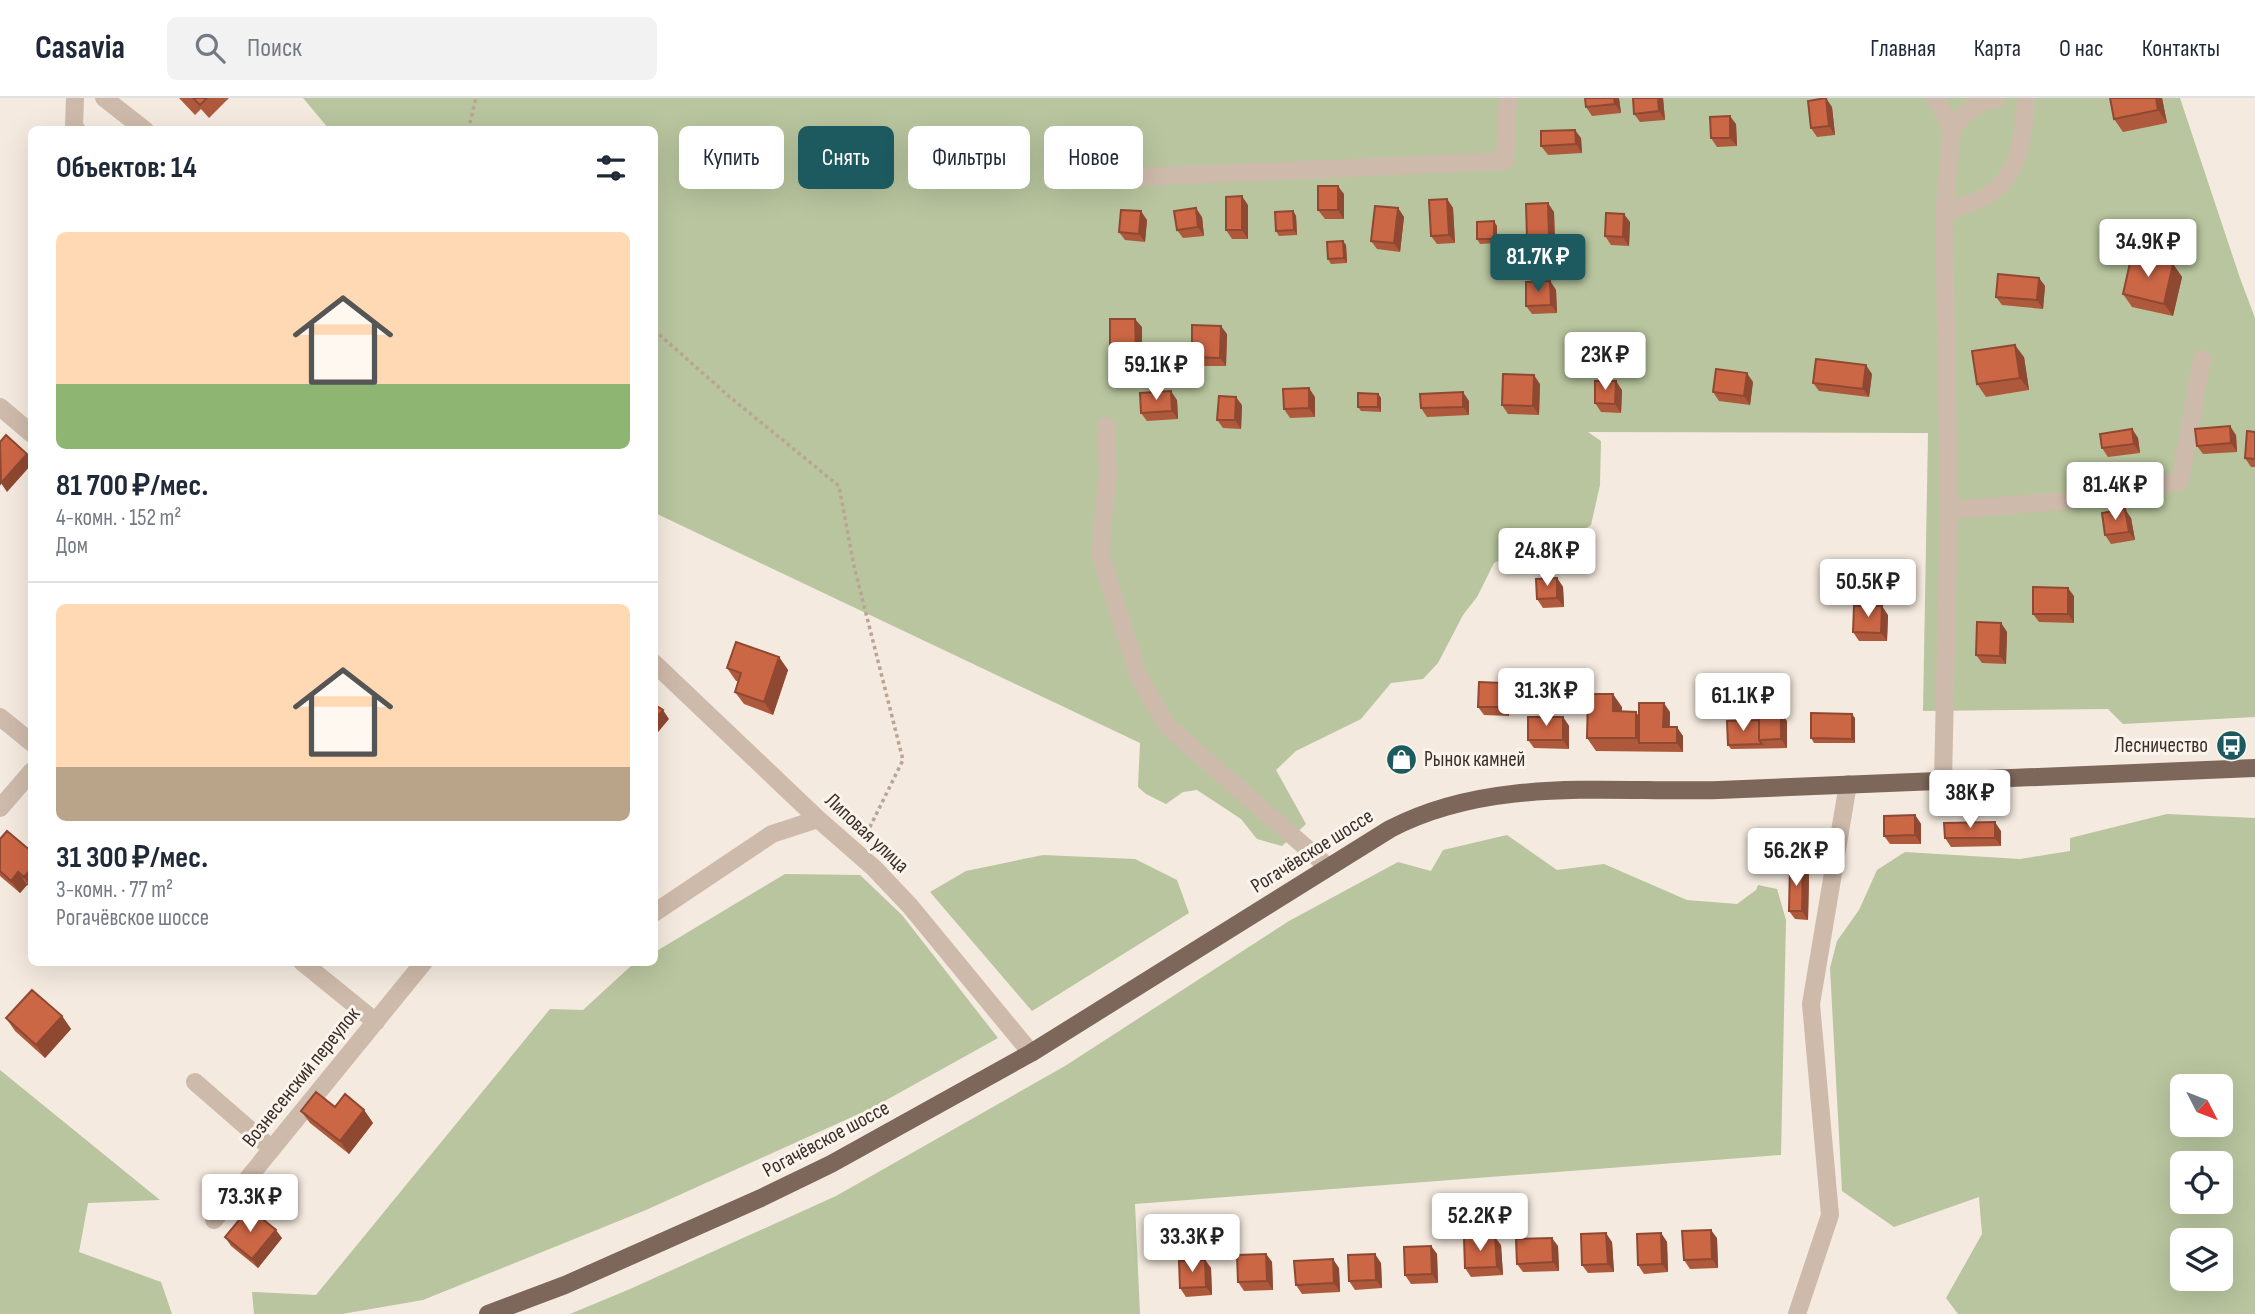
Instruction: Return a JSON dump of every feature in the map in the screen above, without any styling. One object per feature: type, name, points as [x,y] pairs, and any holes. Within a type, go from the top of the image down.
[{"type":"main road","name":"Рогачёвское шоссе","points":[[488,1314],[565,1285],[831,1164],[1031,1053],[1327,866],[1407,820],[1436,808],[1514,794],[1579,789],[1716,790],[2255,768]]},
{"type":"street","points":[[74,126],[75,98]]},
{"type":"street","points":[[104,98],[140,126]]},
{"type":"street","points":[[1143,177],[1506,161],[1507,98]]},
{"type":"street","points":[[1935,98],[1952,129]]},
{"type":"street","points":[[1943,780],[1949,510],[1944,213],[1952,129],[1966,110],[1988,99],[1997,98]]},
{"type":"street","points":[[1944,213],[1983,198],[2005,181],[2018,156],[2024,133],[2026,98]]},
{"type":"street","points":[[1949,510],[2061,500],[2180,481],[2202,359]]},
{"type":"street","points":[[0,407],[28,431]]},
{"type":"street","points":[[1106,426],[1108,472],[1100,553],[1138,675],[1167,726],[1327,866]]},
{"type":"street","name":"Липовая улица","points":[[658,667],[857,853],[909,906],[1031,1053]]},
{"type":"street","points":[[0,717],[28,740]]},
{"type":"street","points":[[0,808],[28,776]]},
{"type":"street","points":[[1797,1314],[1830,1215],[1811,1004],[1848,783]]},
{"type":"street","points":[[658,910],[772,834],[818,819]]},
{"type":"street","points":[[307,966],[376,1022]]},
{"type":"street","name":"Вознесенский переулок","points":[[214,1220],[421,966]]},
{"type":"street","points":[[195,1082],[272,1149]]},
{"type":"path","points":[[469,126],[475,98]]},
{"type":"path","points":[[658,334],[731,398],[839,486],[854,566],[904,760],[857,853]]},
{"type":"green space","points":[[303,98],[2180,98],[2255,318],[2255,717],[2123,724],[2108,709],[1923,711],[1928,433],[1588,432],[1601,441],[1600,485],[1591,525],[1561,544],[1532,545],[1494,563],[1438,663],[1423,679],[1391,683],[1361,719],[1296,751],[1276,770],[1306,824],[1282,846],[1257,839],[1241,819],[1197,790],[1183,792],[1166,804],[1146,794],[1138,787],[1140,743],[658,514],[658,126],[326,126]]},
{"type":"green space","points":[[2167,814],[2255,818],[2255,1314],[1958,1314],[1946,1298],[1982,1234],[1979,1197],[1894,1227],[1842,1191],[1830,968],[1837,941],[1859,910],[1877,870],[1905,852],[2020,859],[2070,851],[2070,838]]},
{"type":"green space","points":[[1507,835],[1557,870],[1604,864],[1687,900],[1737,904],[1756,890],[1758,885],[1777,889],[1786,920],[1781,1155],[1135,1204],[1140,1314],[570,1314],[836,1196],[1065,1066],[1289,921],[1398,862],[1431,871],[1443,850]]},
{"type":"green space","points":[[1043,855],[1135,859],[1177,880],[1189,913],[1032,1011],[930,892],[966,871]]},
{"type":"green space","points":[[785,874],[860,875],[902,915],[998,1038],[872,1108],[646,1210],[423,1300],[342,1314],[254,1314],[252,1292],[316,1295],[550,1009],[583,1010],[631,966],[658,966],[658,950]]},
{"type":"green space","points":[[0,1070],[160,1200],[88,1203],[79,1252],[161,1282],[172,1314],[0,1314]]},
{"type":"building","points":[[193,98],[207,98],[200,105]]},
{"type":"building","points":[[1585,98],[1614,98],[1615,104],[1586,107]]},
{"type":"building","points":[[1633,98],[1658,98],[1659,111],[1634,114]]},
{"type":"building","points":[[1826,98],[1829,126],[1811,128],[1808,101]]},
{"type":"building","points":[[2110,98],[2156,98],[2158,110],[2114,119]]},
{"type":"building","points":[[1730,116],[1730,138],[1711,138],[1710,117]]},
{"type":"building","points":[[1575,130],[1576,144],[1541,146],[1541,131]]},
{"type":"building","points":[[1318,186],[1338,186],[1338,210],[1318,210]]},
{"type":"building","points":[[1242,196],[1242,230],[1226,230],[1226,197]]},
{"type":"building","points":[[1447,199],[1449,235],[1431,236],[1429,200]]},
{"type":"building","points":[[1548,203],[1549,237],[1527,238],[1526,204]]},
{"type":"building","points":[[1375,206],[1398,208],[1394,243],[1371,241]]},
{"type":"building","points":[[1196,208],[1198,227],[1177,230],[1174,211]]},
{"type":"building","points":[[1121,210],[1141,211],[1139,234],[1119,232]]},
{"type":"building","points":[[1293,211],[1294,230],[1276,231],[1275,212]]},
{"type":"building","points":[[1606,213],[1624,214],[1623,237],[1605,236]]},
{"type":"building","points":[[1494,221],[1494,239],[1477,239],[1477,222]]},
{"type":"building","points":[[1343,241],[1344,258],[1328,259],[1327,242]]},
{"type":"building","points":[[2132,254],[2173,264],[2164,304],[2123,294]]},
{"type":"building","points":[[1998,274],[2039,278],[2037,300],[1996,297]]},
{"type":"building","points":[[1550,281],[1551,305],[1526,306],[1526,282]]},
{"type":"building","points":[[1110,319],[1135,319],[1136,351],[1110,351]]},
{"type":"building","points":[[1192,325],[1221,326],[1220,358],[1192,357]]},
{"type":"building","points":[[2015,345],[2020,378],[1977,384],[1972,351]]},
{"type":"building","points":[[1816,359],[1866,365],[1863,389],[1813,383]]},
{"type":"building","points":[[1716,369],[1747,373],[1744,396],[1713,392]]},
{"type":"building","points":[[1503,374],[1534,375],[1533,406],[1502,405]]},
{"type":"building","points":[[1595,381],[1616,381],[1615,404],[1595,403]]},
{"type":"building","points":[[1309,388],[1309,408],[1284,409],[1283,389]]},
{"type":"building","points":[[1171,391],[1172,411],[1141,413],[1140,393]]},
{"type":"building","points":[[1463,392],[1463,407],[1421,408],[1420,394]]},
{"type":"building","points":[[1358,393],[1378,394],[1378,407],[1358,407]]},
{"type":"building","points":[[1219,396],[1236,397],[1235,420],[1217,420]]},
{"type":"building","points":[[2230,426],[2231,443],[2197,446],[2195,429]]},
{"type":"building","points":[[2132,429],[2134,444],[2102,448],[2100,434]]},
{"type":"building","points":[[2247,431],[2255,432],[2255,459],[2245,458]]},
{"type":"building","points":[[6,435],[27,454],[1,483],[0,442]]},
{"type":"building","points":[[2125,509],[2129,532],[2105,535],[2102,513]]},
{"type":"building","points":[[1557,578],[1557,598],[1537,599],[1536,579]]},
{"type":"building","points":[[2033,587],[2068,588],[2068,614],[2033,614]]},
{"type":"building","points":[[1854,606],[1882,606],[1881,633],[1853,632]]},
{"type":"building","points":[[1977,622],[2001,623],[2000,656],[1976,655]]},
{"type":"building","points":[[736,642],[779,657],[764,702],[735,692],[741,673],[727,668]]},
{"type":"building","points":[[1479,682],[1503,683],[1503,707],[1478,707]]},
{"type":"building","points":[[1588,694],[1613,694],[1613,711],[1636,712],[1636,738],[1587,738]]},
{"type":"building","points":[[1639,703],[1664,703],[1663,727],[1677,727],[1677,743],[1639,743]]},
{"type":"building","points":[[1781,712],[1781,739],[1759,740],[1759,713]]},
{"type":"building","points":[[1811,713],[1852,714],[1852,739],[1811,738]]},
{"type":"building","points":[[1528,717],[1563,717],[1563,740],[1528,740]]},
{"type":"building","points":[[1759,720],[1759,740],[1762,744],[1728,745],[1727,721]]},
{"type":"building","points":[[1915,815],[1915,835],[1884,836],[1884,816]]},
{"type":"building","points":[[1995,822],[1995,838],[1945,838],[1944,823]]},
{"type":"building","points":[[7,831],[28,849],[28,872],[24,877],[18,872],[11,881],[0,871],[0,839]]},
{"type":"building","points":[[1778,834],[1806,834],[1806,855],[1778,854]]},
{"type":"building","points":[[1790,866],[1803,866],[1802,911],[1789,911]]},
{"type":"building","points":[[32,990],[62,1016],[36,1045],[6,1018]]},
{"type":"building","points":[[316,1092],[335,1107],[345,1094],[364,1110],[340,1141],[301,1111]]},
{"type":"building","points":[[249,1208],[276,1230],[252,1259],[225,1237]]},
{"type":"building","points":[[1711,1230],[1712,1259],[1684,1260],[1682,1231]]},
{"type":"building","points":[[1606,1233],[1608,1264],[1582,1265],[1581,1234]]},
{"type":"building","points":[[1661,1233],[1662,1264],[1638,1265],[1637,1234]]},
{"type":"building","points":[[1495,1237],[1497,1267],[1465,1268],[1464,1238]]},
{"type":"building","points":[[1552,1238],[1553,1262],[1517,1264],[1516,1239]]},
{"type":"building","points":[[1431,1246],[1432,1274],[1405,1275],[1404,1247]]},
{"type":"building","points":[[1266,1254],[1267,1281],[1238,1282],[1237,1255]]},
{"type":"building","points":[[1375,1254],[1376,1280],[1349,1281],[1348,1255]]},
{"type":"building","points":[[1333,1259],[1334,1283],[1296,1285],[1294,1261]]},
{"type":"building","points":[[1205,1260],[1206,1287],[1180,1288],[1179,1261]]},
{"type":"place","name":"Лесничество","points":[[2231,745]]},
{"type":"place","name":"Рынок камней","points":[[1401,759]]}]
